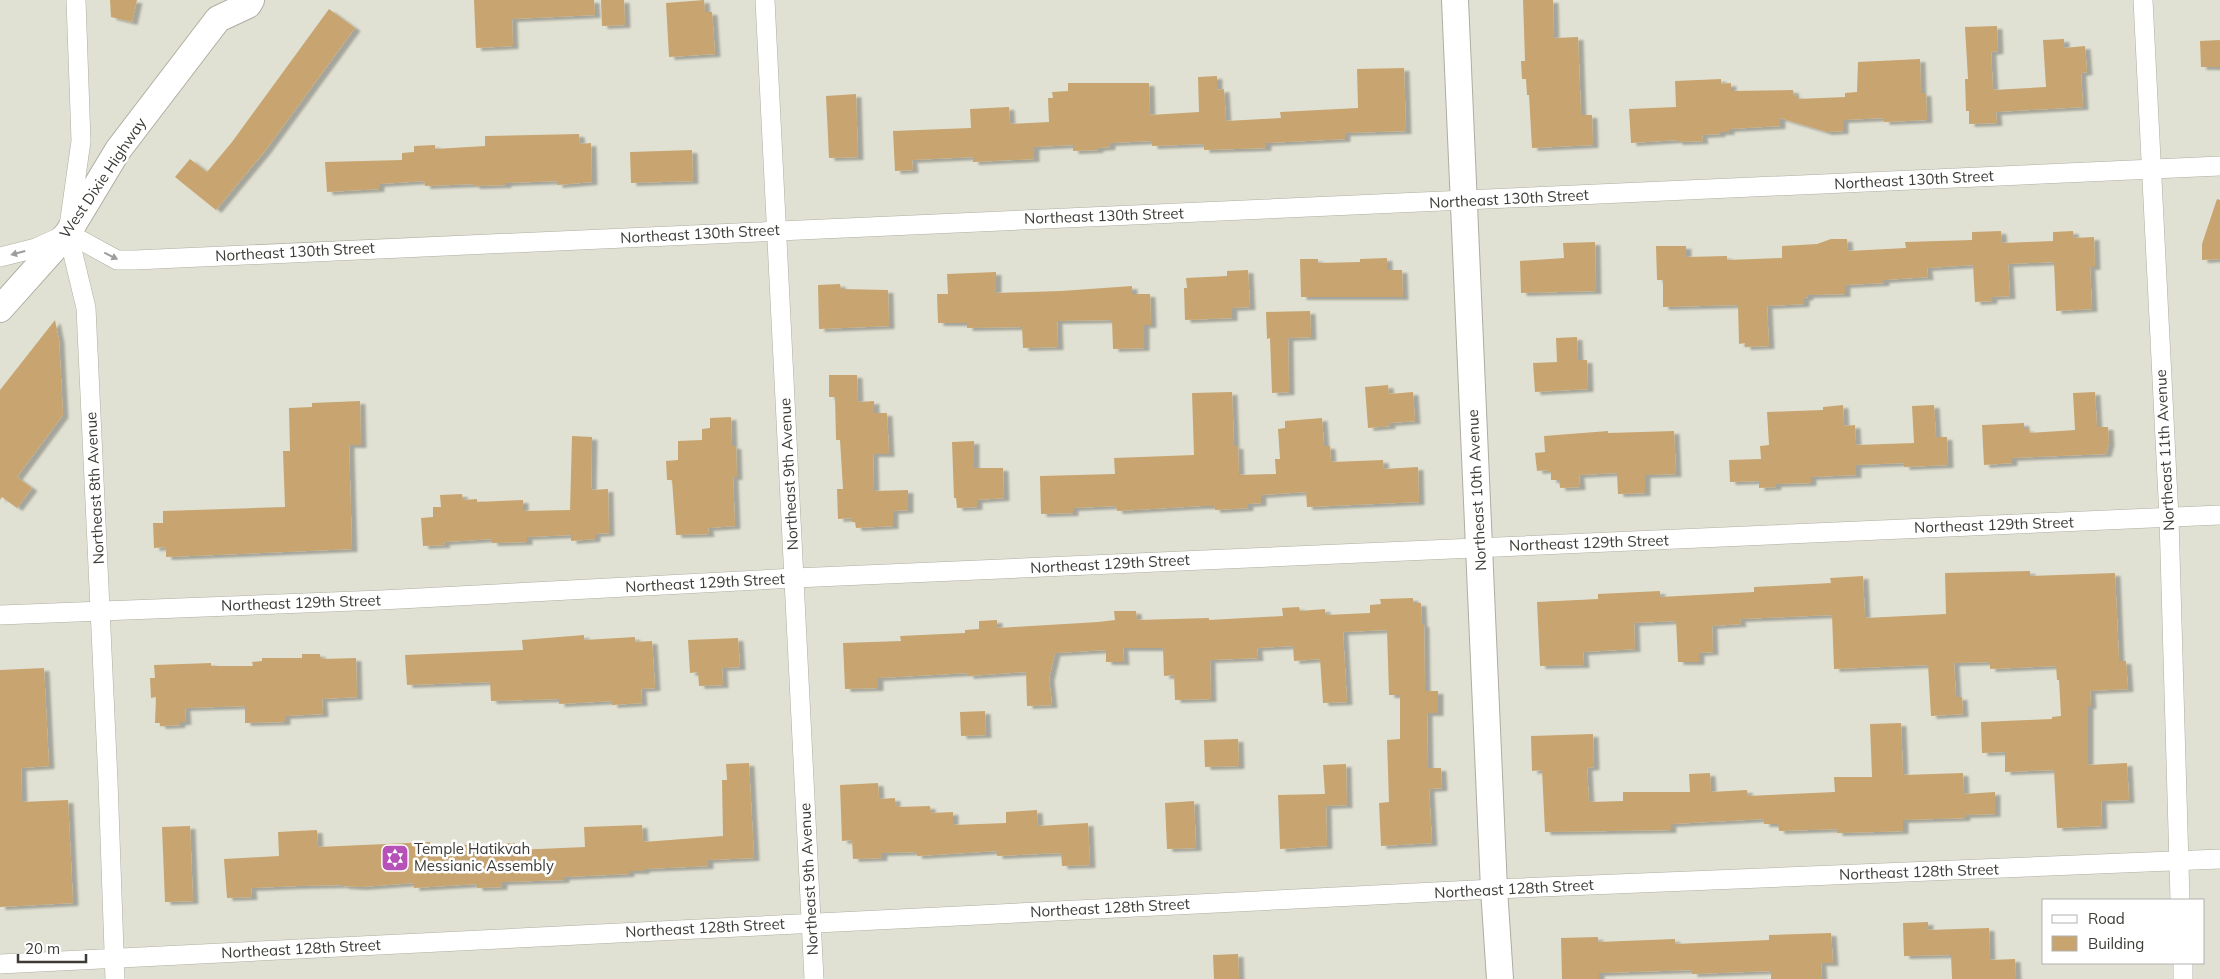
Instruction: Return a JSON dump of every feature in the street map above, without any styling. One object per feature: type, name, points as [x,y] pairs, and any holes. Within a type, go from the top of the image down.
[{"type":"street","name":"Northeast 8th Avenue","points":[[76,0],[81,141],[68,233],[86,308],[115,979]]},
{"type":"street","name":"West Dixie Highway","points":[[0,309],[68,233],[118,150],[219,10],[248,4],[251,0]]},
{"type":"street","name":"Northeast 9th Avenue","points":[[765,0],[814,979]]},
{"type":"street","name":"Northeast 10th Avenue","points":[[1455,0],[1494,889],[1500,979]]},
{"type":"street","name":"Northeast 11th Avenue","points":[[2143,0],[2169,518],[2180,899]]},
{"type":"street","name":"Northeast 130th Street","points":[[68,233],[117,260],[2220,166]]},
{"type":"street","points":[[0,257],[36,248],[68,233]]},
{"type":"street","name":"Northeast 129th Street","points":[[0,615],[381,600],[795,578],[2220,515]]},
{"type":"street","name":"Northeast 128th Street","points":[[0,964],[1494,889],[2220,859]]},
{"type":"street","points":[[2183,964],[2183,979]]},
{"type":"building","points":[[110,0],[137,0],[132,22],[111,17]]},
{"type":"building","points":[[474,0],[594,0],[595,15],[512,19],[513,46],[476,48]]},
{"type":"building","points":[[601,0],[624,0],[625,25],[602,26]]},
{"type":"building","points":[[704,0],[705,12],[712,12],[715,54],[669,57],[666,3]]},
{"type":"building","points":[[1523,0],[1553,0],[1554,38],[1578,37],[1581,115],[1592,115],[1593,145],[1532,148],[1529,95],[1527,95],[1526,79],[1522,79],[1521,61],[1525,61]]},
{"type":"building","points":[[329,9],[355,28],[265,151],[216,210],[175,177],[190,159],[207,172],[232,142]]},
{"type":"building","points":[[1997,26],[1998,51],[1991,52],[1993,90],[2046,87],[2043,40],[2064,39],[2064,48],[2085,46],[2087,72],[2081,73],[2083,107],[1996,112],[1997,123],[1969,124],[1969,111],[1966,111],[1965,79],[1968,79],[1965,27]]},
{"type":"building","points":[[2220,40],[2220,67],[2201,67],[2200,41]]},
{"type":"building","points":[[1920,59],[1921,93],[1926,93],[1927,120],[1884,122],[1884,118],[1843,120],[1843,131],[1827,132],[1780,118],[1780,126],[1729,129],[1729,132],[1720,132],[1720,134],[1702,135],[1703,141],[1677,142],[1677,140],[1631,143],[1629,109],[1676,107],[1675,81],[1721,79],[1721,84],[1731,83],[1731,91],[1793,90],[1794,96],[1798,95],[1798,99],[1845,97],[1845,93],[1857,92],[1858,62]]},
{"type":"building","points":[[1404,68],[1406,131],[1345,133],[1345,139],[1266,143],[1266,148],[1204,150],[1204,144],[1152,146],[1152,141],[1110,143],[1110,147],[1098,148],[1098,150],[1073,151],[1073,145],[1034,147],[1034,159],[973,162],[973,157],[912,160],[913,170],[895,171],[893,131],[971,128],[970,109],[1009,107],[1010,124],[1049,122],[1048,98],[1053,98],[1052,92],[1068,91],[1068,83],[1149,83],[1150,115],[1199,112],[1198,77],[1217,76],[1217,90],[1224,89],[1226,121],[1281,118],[1280,112],[1358,108],[1357,69]]},
{"type":"building","points":[[856,94],[858,157],[829,158],[826,96]]},
{"type":"building","points":[[579,134],[580,144],[591,143],[592,182],[557,185],[557,181],[506,183],[506,185],[425,186],[424,181],[379,184],[379,189],[327,192],[325,162],[402,160],[402,153],[414,152],[414,146],[435,145],[435,149],[485,146],[485,136]]},
{"type":"building","points":[[692,150],[693,181],[631,183],[630,152]]},
{"type":"building","points":[[2217,199],[2220,200],[2220,259],[2202,260],[2202,244]]},
{"type":"building","points":[[2001,231],[2002,243],[2053,241],[2053,232],[2073,231],[2074,238],[2094,237],[2095,267],[2090,267],[2092,309],[2056,311],[2054,262],[2008,264],[2010,296],[1992,297],[1992,301],[1975,302],[1973,265],[1927,268],[1928,277],[1884,280],[1884,283],[1845,285],[1845,294],[1808,295],[1808,297],[1804,298],[1804,304],[1767,306],[1769,346],[1745,347],[1745,343],[1739,344],[1738,305],[1663,307],[1663,280],[1657,280],[1656,246],[1686,246],[1686,257],[1727,256],[1727,260],[1782,258],[1782,246],[1817,244],[1831,239],[1847,239],[1848,251],[1906,248],[1905,242],[1972,240],[1972,232]]},
{"type":"building","points":[[1595,242],[1596,291],[1521,293],[1520,261],[1564,258],[1563,243]]},
{"type":"building","points":[[1387,258],[1387,270],[1402,270],[1403,297],[1301,297],[1300,259],[1318,259],[1318,263],[1360,262],[1360,259]]},
{"type":"building","points":[[1248,270],[1250,307],[1232,308],[1232,318],[1185,320],[1184,288],[1187,288],[1186,278],[1227,276],[1227,271]]},
{"type":"building","points":[[996,272],[996,293],[1132,286],[1132,294],[1150,294],[1151,325],[1144,325],[1144,348],[1113,349],[1112,320],[1057,321],[1058,347],[1023,348],[1022,327],[967,328],[967,323],[938,323],[937,294],[948,294],[947,274]]},
{"type":"building","points":[[840,284],[841,289],[888,290],[889,326],[819,329],[818,285]]},
{"type":"building","points":[[1310,311],[1311,337],[1288,338],[1289,392],[1272,393],[1270,338],[1267,339],[1266,312]]},
{"type":"building","points":[[55,320],[59,340],[63,415],[17,477],[32,488],[17,508],[2,497],[0,500],[0,390]]},
{"type":"building","points":[[1577,337],[1578,360],[1587,360],[1588,389],[1535,392],[1533,363],[1557,362],[1556,338]]},
{"type":"building","points":[[829,375],[857,375],[858,402],[874,401],[874,413],[887,413],[889,454],[873,454],[874,491],[908,490],[908,510],[893,511],[893,526],[856,528],[852,518],[838,519],[837,489],[843,489],[840,440],[836,440],[835,397],[829,397]]},
{"type":"building","points":[[1388,385],[1389,394],[1413,392],[1415,421],[1390,423],[1390,426],[1368,428],[1365,387]]},
{"type":"building","points":[[1232,392],[1234,446],[1238,446],[1239,475],[1276,474],[1275,459],[1280,459],[1278,429],[1285,428],[1285,421],[1322,418],[1324,446],[1330,446],[1331,462],[1383,460],[1384,469],[1418,467],[1419,502],[1307,507],[1306,492],[1261,495],[1261,503],[1248,504],[1248,508],[1215,510],[1214,506],[1201,506],[1117,511],[1116,506],[1073,508],[1073,513],[1041,514],[1040,476],[1115,474],[1114,458],[1194,455],[1192,393]]},
{"type":"building","points":[[2095,392],[2097,427],[2108,427],[2109,443],[2106,454],[2012,458],[2012,463],[1984,465],[1982,425],[2024,423],[2024,429],[2029,429],[2029,433],[2075,430],[2073,393]]},
{"type":"building","points":[[360,401],[361,445],[349,445],[352,549],[166,557],[166,547],[154,548],[153,523],[163,523],[163,511],[285,507],[283,451],[290,451],[289,408],[312,407],[312,403]]},
{"type":"building","points":[[1843,405],[1844,426],[1855,425],[1856,445],[1914,443],[1912,406],[1934,405],[1936,437],[1947,437],[1948,465],[1904,467],[1904,463],[1856,465],[1856,475],[1811,477],[1811,483],[1776,484],[1776,487],[1759,488],[1759,481],[1730,482],[1729,460],[1761,459],[1760,446],[1769,445],[1767,412],[1823,410],[1823,407]]},
{"type":"building","points":[[731,417],[732,446],[736,446],[737,477],[733,477],[735,526],[708,528],[709,534],[676,535],[672,480],[667,480],[666,461],[678,460],[678,441],[702,440],[702,429],[710,428],[710,418]]},
{"type":"building","points":[[1608,431],[1608,433],[1674,431],[1676,474],[1645,475],[1645,493],[1618,494],[1617,473],[1579,475],[1580,487],[1560,488],[1559,480],[1551,480],[1551,472],[1548,472],[1548,470],[1537,471],[1535,453],[1545,452],[1544,436]]},
{"type":"building","points":[[572,436],[592,437],[591,490],[608,489],[609,533],[595,534],[595,539],[571,541],[571,535],[527,537],[527,542],[492,543],[492,539],[444,542],[445,545],[423,546],[421,518],[433,517],[433,507],[441,507],[440,495],[462,494],[463,500],[477,499],[477,502],[523,500],[523,511],[570,510]]},
{"type":"building","points":[[974,441],[974,468],[1003,468],[1004,498],[977,500],[977,507],[957,508],[956,498],[954,498],[952,442]]},
{"type":"building","points":[[2030,571],[2030,576],[2115,573],[2119,661],[2126,661],[2128,689],[2090,691],[2091,706],[2088,706],[2088,765],[2127,763],[2129,800],[2101,801],[2102,826],[2057,828],[2054,770],[2005,772],[2005,752],[1982,753],[1981,722],[2052,719],[2052,717],[2061,716],[2059,680],[2057,680],[2056,666],[1990,669],[1990,662],[1954,663],[1956,697],[1962,697],[1963,714],[1931,716],[1928,665],[1834,669],[1832,615],[1740,619],[1741,624],[1712,626],[1713,652],[1699,653],[1699,662],[1678,662],[1676,621],[1634,623],[1635,649],[1583,652],[1584,665],[1540,666],[1537,602],[1598,599],[1598,594],[1660,591],[1660,597],[1754,592],[1754,587],[1831,583],[1830,578],[1863,576],[1865,618],[1946,614],[1945,573]]},
{"type":"building","points":[[1413,598],[1413,603],[1421,603],[1422,624],[1424,624],[1425,691],[1438,691],[1438,713],[1427,713],[1428,768],[1441,768],[1442,788],[1429,789],[1432,843],[1381,846],[1379,803],[1389,802],[1387,740],[1400,739],[1400,695],[1389,695],[1387,630],[1343,632],[1347,702],[1323,703],[1320,659],[1294,661],[1293,646],[1257,648],[1258,658],[1210,660],[1211,699],[1175,700],[1174,675],[1164,676],[1163,648],[1123,648],[1124,662],[1106,662],[1106,650],[1055,653],[1049,678],[1052,705],[1027,706],[1026,672],[968,676],[968,673],[878,678],[878,688],[845,689],[843,643],[901,641],[900,636],[965,633],[965,630],[979,629],[979,621],[997,620],[997,628],[1098,622],[1115,620],[1114,611],[1136,611],[1137,620],[1209,618],[1209,620],[1283,616],[1282,608],[1299,607],[1300,611],[1325,609],[1325,615],[1370,613],[1370,605],[1381,604],[1380,599]]},
{"type":"building","points":[[584,635],[584,640],[635,637],[635,642],[652,641],[655,688],[641,689],[642,703],[612,705],[612,701],[559,704],[559,699],[491,701],[490,682],[407,685],[405,655],[523,650],[522,640]]},
{"type":"building","points":[[738,638],[740,667],[722,668],[723,685],[699,686],[698,672],[690,673],[688,640]]},
{"type":"building","points":[[302,654],[320,654],[321,659],[356,658],[357,697],[322,699],[323,714],[285,716],[285,722],[245,723],[245,706],[185,708],[186,722],[180,722],[180,725],[160,726],[160,723],[155,723],[156,697],[151,698],[150,678],[155,678],[154,665],[211,663],[211,666],[253,666],[252,662],[262,661],[262,658],[302,658]]},
{"type":"building","points":[[44,668],[49,766],[21,768],[22,802],[68,800],[73,903],[0,907],[0,670]]},
{"type":"building","points":[[985,711],[986,735],[961,736],[960,712]]},
{"type":"building","points":[[1901,723],[1903,775],[1963,773],[1964,794],[1995,792],[1995,814],[1965,815],[1965,818],[1903,820],[1903,831],[1837,833],[1837,829],[1779,831],[1778,824],[1764,824],[1764,819],[1671,824],[1671,830],[1545,832],[1542,770],[1532,771],[1531,736],[1593,734],[1594,767],[1587,768],[1589,802],[1623,801],[1623,792],[1690,792],[1689,774],[1710,773],[1711,792],[1747,790],[1748,796],[1835,792],[1834,777],[1872,777],[1870,724]]},
{"type":"building","points":[[1238,739],[1239,766],[1205,767],[1204,740]]},
{"type":"building","points":[[749,763],[754,858],[708,860],[708,866],[644,869],[644,871],[629,871],[629,874],[564,877],[564,880],[502,882],[502,887],[477,888],[477,884],[414,888],[414,883],[361,887],[343,885],[297,886],[251,888],[252,897],[227,898],[224,859],[279,856],[278,832],[317,830],[318,847],[430,842],[430,846],[515,843],[515,850],[585,847],[584,827],[642,825],[643,842],[723,836],[722,780],[727,780],[726,764]]},
{"type":"building","points":[[1346,764],[1347,805],[1326,806],[1327,846],[1280,849],[1278,795],[1325,794],[1323,765]]},
{"type":"building","points":[[878,783],[879,799],[895,798],[895,805],[898,804],[898,807],[930,806],[931,813],[953,812],[953,825],[1006,823],[1006,812],[1037,810],[1038,826],[1088,823],[1090,865],[1062,866],[1061,853],[997,856],[997,851],[917,856],[916,852],[882,853],[882,858],[853,859],[852,840],[842,841],[840,785]]},
{"type":"building","points":[[1194,801],[1196,848],[1167,849],[1165,803]]},
{"type":"building","points":[[190,826],[193,901],[165,902],[162,827]]},
{"type":"building","points":[[1928,922],[1928,930],[1989,928],[1990,960],[2015,959],[2016,979],[1952,979],[1951,955],[1904,956],[1903,923]]},
{"type":"building","points":[[1831,933],[1833,963],[1821,963],[1822,979],[1771,979],[1771,971],[1692,974],[1692,970],[1599,973],[1599,979],[1562,979],[1561,938],[1598,937],[1598,942],[1675,939],[1675,944],[1769,940],[1769,935]]},
{"type":"building","points":[[1238,954],[1239,979],[1214,979],[1213,955]]},
{"type":"place","name":"Temple Hatikvah Messianic Assembly","points":[[395,858]]}]
